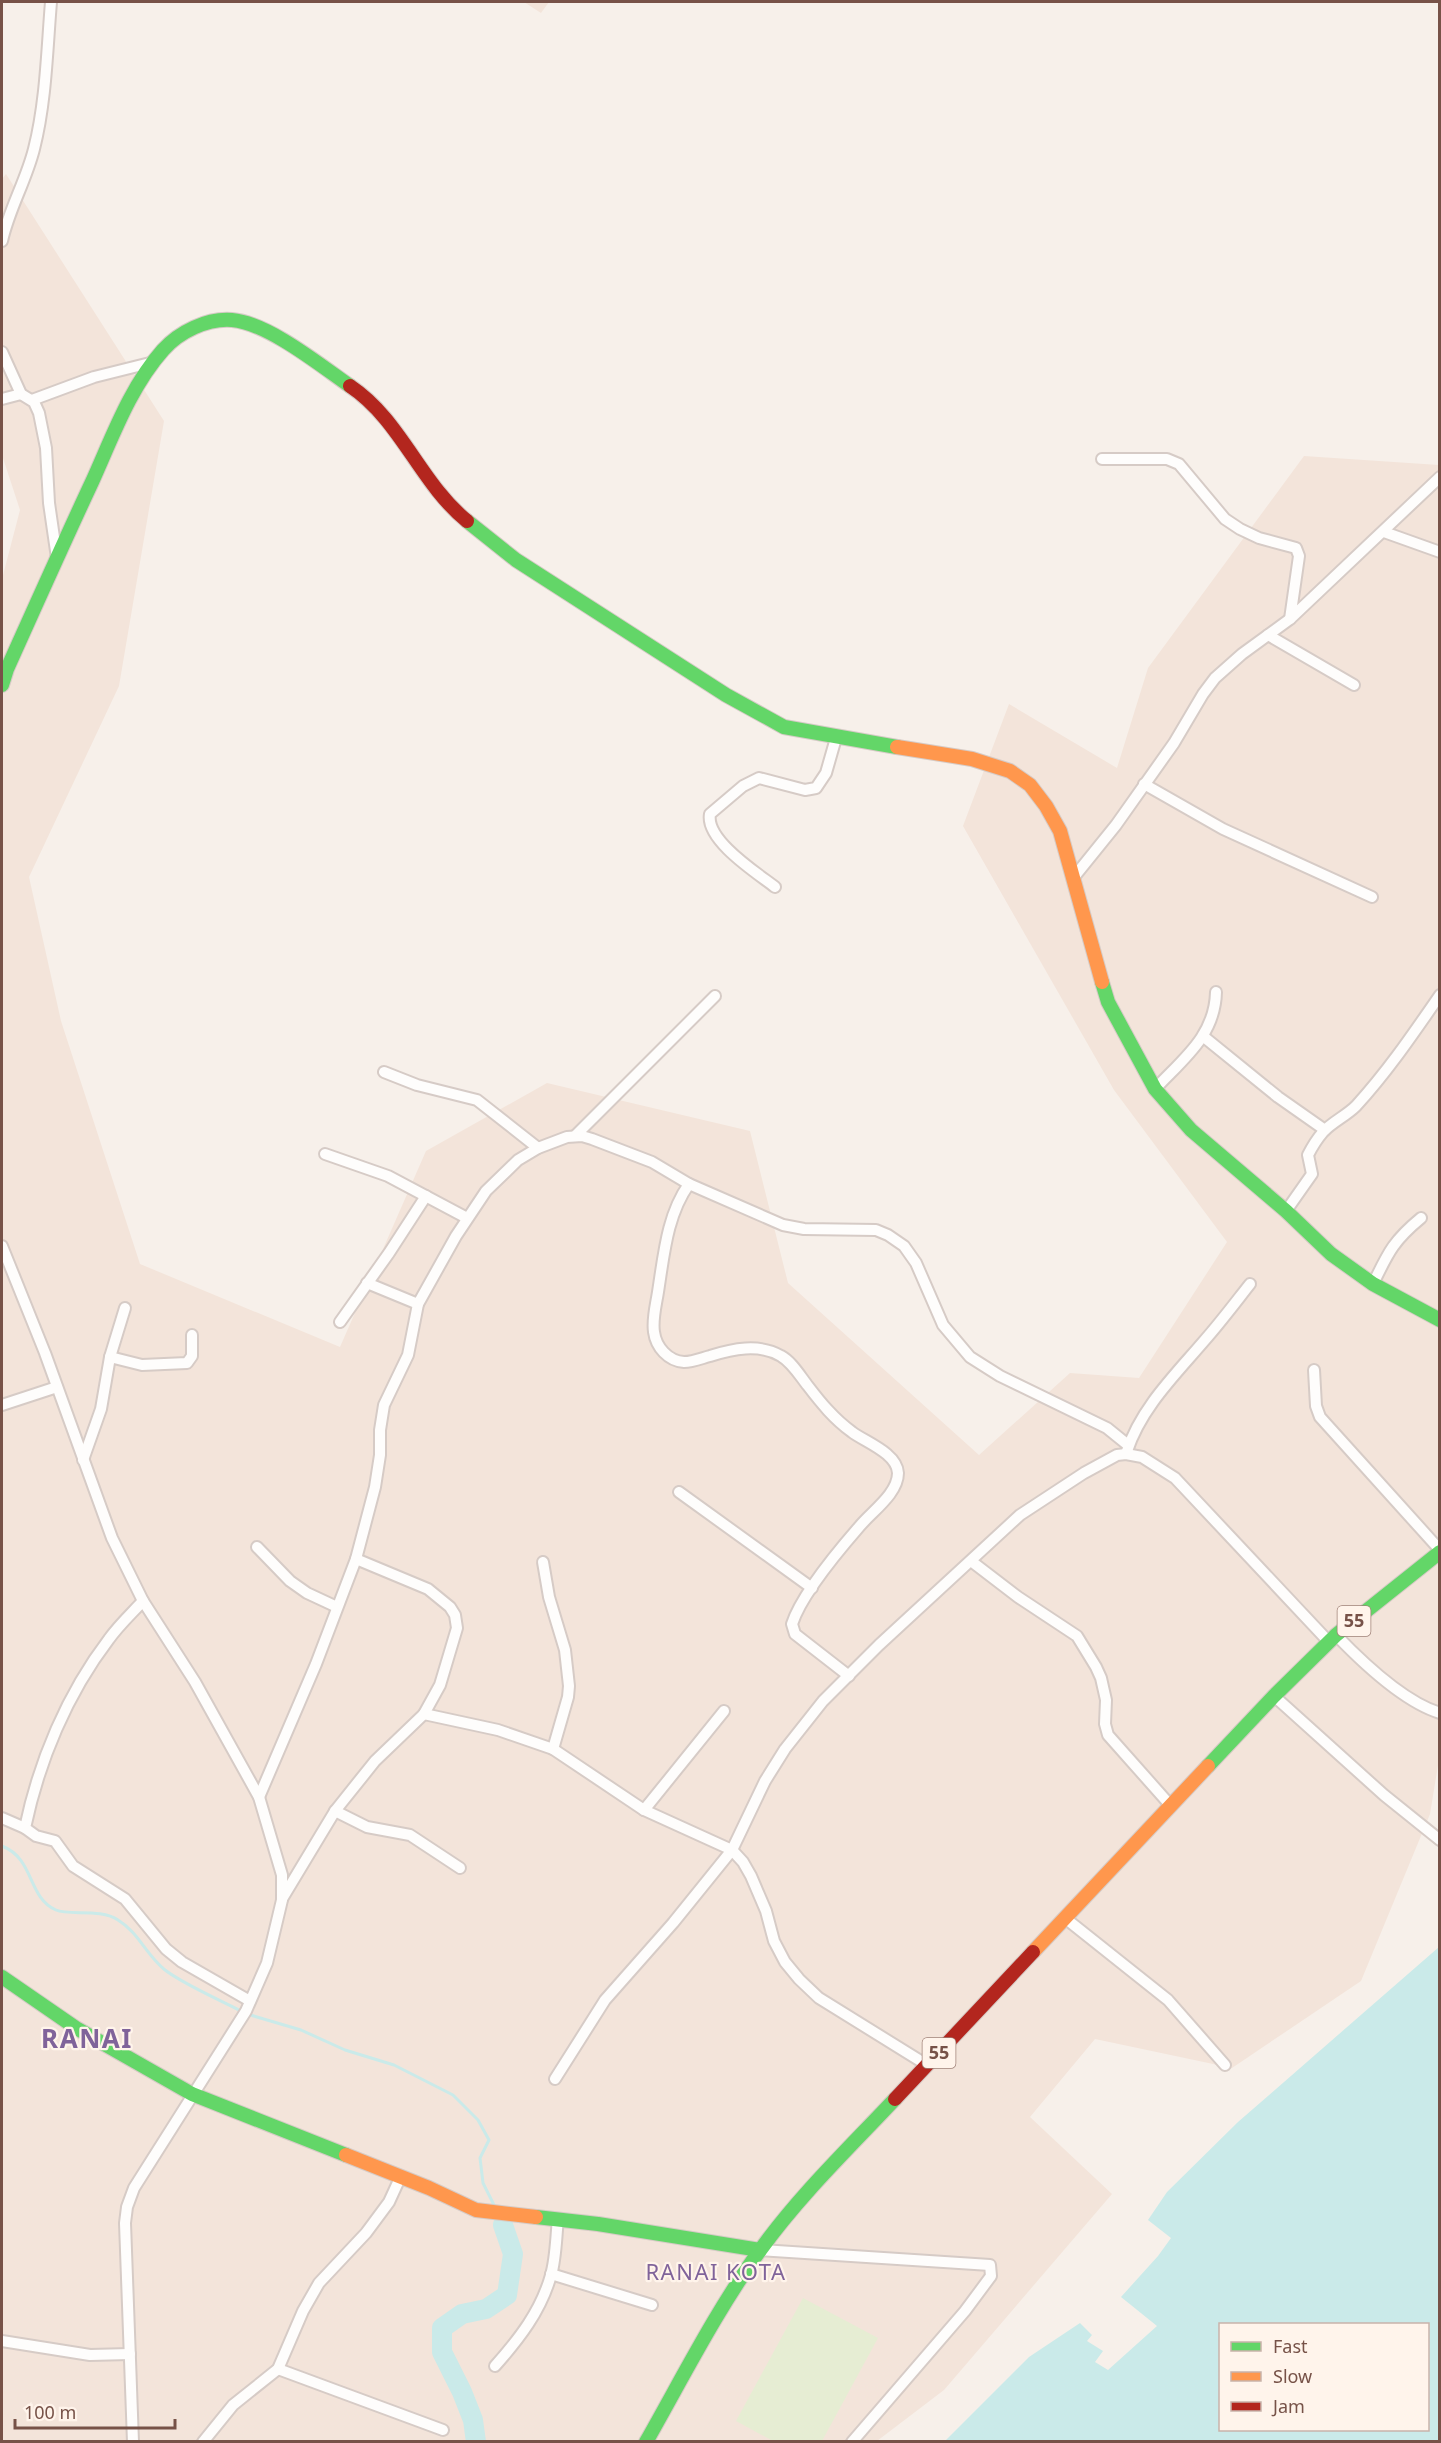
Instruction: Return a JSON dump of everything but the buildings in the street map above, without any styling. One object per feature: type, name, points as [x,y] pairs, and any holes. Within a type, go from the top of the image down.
[{"type":"main road","points":[[2,685],[4,671],[106,450],[150,363],[178,337],[193,327],[211,322],[242,322],[264,330],[335,375],[381,412],[441,494],[460,515],[516,560],[726,695],[784,727],[836,738],[972,759],[1010,771],[1030,785],[1046,806],[1060,831],[1108,1002],[1155,1089],[1191,1130],[1286,1211],[1331,1254],[1373,1284],[1440,1320]]},
{"type":"main road","name":"55","points":[[646,2442],[714,2322],[760,2250],[795,2205],[1274,1696],[1333,1638],[1440,1551]]},
{"type":"main road","points":[[2,1977],[76,2028],[192,2094],[429,2188],[476,2210],[683,2236],[760,2250]]},
{"type":"street","points":[[2,241],[7,218],[27,172],[38,133],[51,2]]},
{"type":"street","points":[[2,352],[21,394],[32,400],[39,413],[46,448],[57,558]]},
{"type":"street","points":[[32,400],[94,377],[150,363]]},
{"type":"street","points":[[2,399],[21,394]]},
{"type":"street","points":[[1102,459],[1167,459],[1179,464],[1226,519],[1259,538],[1296,548],[1299,556],[1290,619]]},
{"type":"street","points":[[1074,877],[1116,825],[1174,743],[1215,678],[1242,654],[1290,619],[1440,477]]},
{"type":"street","points":[[1384,532],[1440,552]]},
{"type":"street","points":[[1268,635],[1354,685]]},
{"type":"street","points":[[776,887],[725,847],[711,829],[710,814],[743,786],[759,778],[806,790],[816,788],[826,773],[836,738]]},
{"type":"street","points":[[1144,784],[1223,829],[1372,897]]},
{"type":"street","points":[[1155,1089],[1204,1037],[1216,992]]},
{"type":"street","points":[[1286,1211],[1312,1174],[1308,1155],[1325,1130],[1345,1117],[1393,1064],[1440,995]]},
{"type":"street","points":[[259,1797],[316,1664],[356,1559],[375,1487],[384,1405],[408,1356],[418,1304],[467,1218],[502,1173],[538,1148],[575,1136],[715,996]]},
{"type":"street","points":[[1204,1037],[1278,1097],[1325,1130]]},
{"type":"street","points":[[384,1072],[417,1085],[477,1101],[538,1148]]},
{"type":"street","points":[[575,1136],[592,1139],[652,1162],[689,1184],[794,1228],[876,1230],[888,1234],[904,1246],[916,1263],[943,1325],[970,1357],[1000,1376],[1107,1428],[1127,1449],[1175,1478],[1333,1638],[1368,1668],[1417,1702],[1440,1713]]},
{"type":"street","points":[[325,1154],[388,1176],[467,1218]]},
{"type":"street","points":[[689,1184],[681,1195],[669,1229],[654,1313],[653,1331],[657,1344],[666,1355],[682,1362],[746,1348],[758,1348],[781,1356],[789,1362],[826,1409],[851,1432],[888,1456],[896,1464],[898,1471],[895,1486],[858,1528],[812,1588],[792,1624],[795,1634],[849,1676]]},
{"type":"street","points":[[340,1322],[426,1196]]},
{"type":"street","points":[[1373,1284],[1392,1246],[1421,1218]]},
{"type":"street","points":[[2,1246],[112,1538],[143,1601],[195,1682],[259,1797],[282,1875],[282,1899],[267,1964],[248,2006],[134,2188],[127,2207],[125,2223],[133,2442]]},
{"type":"street","points":[[367,1283],[418,1304]]},
{"type":"street","points":[[555,2079],[605,2000],[673,1923],[732,1850],[765,1781],[785,1749],[823,1701],[1020,1515],[1084,1473],[1127,1449],[1151,1405],[1173,1374],[1203,1342],[1250,1284]]},
{"type":"street","points":[[83,1460],[101,1409],[110,1357],[125,1308]]},
{"type":"street","points":[[110,1357],[142,1365],[187,1363],[192,1356],[192,1335]]},
{"type":"street","points":[[1314,1370],[1315,1400],[1320,1417],[1440,1551]]},
{"type":"street","points":[[2,1405],[57,1387]]},
{"type":"street","points":[[679,1492],[812,1588]]},
{"type":"street","points":[[257,1547],[290,1581],[307,1593],[337,1607]]},
{"type":"street","points":[[282,1899],[335,1811],[375,1761],[424,1714],[440,1684],[457,1628],[455,1616],[450,1607],[428,1589],[356,1559]]},
{"type":"street","points":[[971,1561],[1018,1597],[1077,1636],[1101,1678],[1106,1700],[1105,1724],[1108,1736],[1171,1806]]},
{"type":"street","points":[[543,1562],[549,1597],[565,1650],[569,1686],[553,1749]]},
{"type":"street","points":[[25,1828],[53,1734],[109,1639],[143,1601]]},
{"type":"street","points":[[1274,1696],[1384,1795],[1440,1840]]},
{"type":"street","points":[[644,1810],[724,1711]]},
{"type":"street","points":[[424,1714],[498,1730],[553,1749],[644,1810],[732,1850],[743,1862],[751,1876],[766,1911],[774,1941],[785,1962],[799,1979],[819,1998],[927,2065]]},
{"type":"street","points":[[335,1811],[367,1827],[410,1835],[460,1868]]},
{"type":"street","points":[[2,1818],[25,1828],[36,1836],[55,1841],[73,1866],[125,1899],[166,1949],[248,2006]]},
{"type":"street","points":[[1065,1918],[1168,2000],[1225,2065]]},
{"type":"street","points":[[203,2442],[233,2405],[278,2369],[303,2311],[319,2283],[366,2233],[389,2202],[400,2178]]},
{"type":"street","points":[[495,2366],[519,2339],[529,2323],[551,2274],[558,2219]]},
{"type":"street","points":[[760,2250],[990,2265],[991,2276],[965,2311],[852,2442]]},
{"type":"street","points":[[551,2274],[652,2305]]},
{"type":"street","points":[[2,2341],[90,2355],[130,2354]]},
{"type":"street","points":[[278,2369],[443,2430]]},
{"type":"shaded area","points":[[524,2],[549,2],[541,13]]},
{"type":"shaded area","points":[[6,174],[164,421],[119,686],[29,877],[61,1021],[140,1264],[340,1347],[426,1151],[547,1083],[750,1131],[788,1283],[979,1455],[1070,1373],[1139,1378],[1227,1242],[1114,1090],[963,826],[1009,704],[1117,768],[1148,668],[1304,456],[1439,465],[1439,1759],[1430,1814],[1361,1981],[1232,2068],[1095,2039],[1030,2117],[1112,2194],[944,2390],[877,2441],[2,2442],[2,579],[20,510],[2,455],[2,179]]},
{"type":"green space","points":[[803,2298],[878,2338],[822,2441],[773,2441],[736,2421]]},
{"type":"water","points":[[1439,1947],[1439,2441],[945,2441],[1029,2357],[1080,2323],[1092,2335],[1087,2341],[1103,2351],[1095,2362],[1108,2370],[1157,2326],[1121,2297],[1171,2238],[1148,2220],[1167,2192],[1238,2122]]},
{"type":"waterway","points":[[2,1846],[13,1852],[20,1860],[47,1904],[62,1912],[111,1916],[125,1925],[165,1970],[241,2011]]},
{"type":"waterway","points":[[247,2014],[301,2030],[345,2050],[394,2065],[453,2095],[478,2120],[489,2140],[480,2158],[483,2183],[496,2209]]},
{"type":"waterway","points":[[500,2217],[503,2225]]},
{"type":"waterway","points":[[476,2442],[473,2420],[442,2352],[442,2328],[462,2314],[486,2309],[507,2295],[513,2254],[503,2225]]},
{"type":"traffic: fast","points":[[2,685],[7,669],[131,396],[151,364],[170,343],[185,332],[213,321],[232,320],[246,323],[293,346],[350,386]]},
{"type":"traffic: fast","points":[[467,521],[516,560],[726,695],[784,727],[897,747]]},
{"type":"traffic: fast","points":[[1102,982],[1108,1002],[1155,1089],[1191,1130],[1286,1211],[1331,1254],[1373,1284],[1440,1320]]},
{"type":"traffic: fast","points":[[1208,1766],[1336,1635],[1440,1552]]},
{"type":"traffic: fast","points":[[2,1977],[76,2028],[192,2094],[346,2155]]},
{"type":"traffic: fast","points":[[646,2442],[715,2319],[761,2249],[808,2191],[895,2099]]},
{"type":"traffic: fast","points":[[536,2217],[598,2224],[760,2250]]},
{"type":"traffic: slow","points":[[897,747],[972,759],[1010,771],[1030,785],[1046,806],[1060,831],[1102,982]]},
{"type":"traffic: slow","points":[[1033,1952],[1208,1766]]},
{"type":"traffic: slow","points":[[346,2155],[429,2188],[476,2210],[536,2217]]},
{"type":"traffic: jam","points":[[350,386],[383,416],[436,489],[467,521]]},
{"type":"traffic: jam","points":[[895,2099],[1033,1952]]},
{"type":"district","name":"RANAI","points":[[87,2039]]},
{"type":"district","name":"RANAI KOTA","points":[[716,2272]]}]
